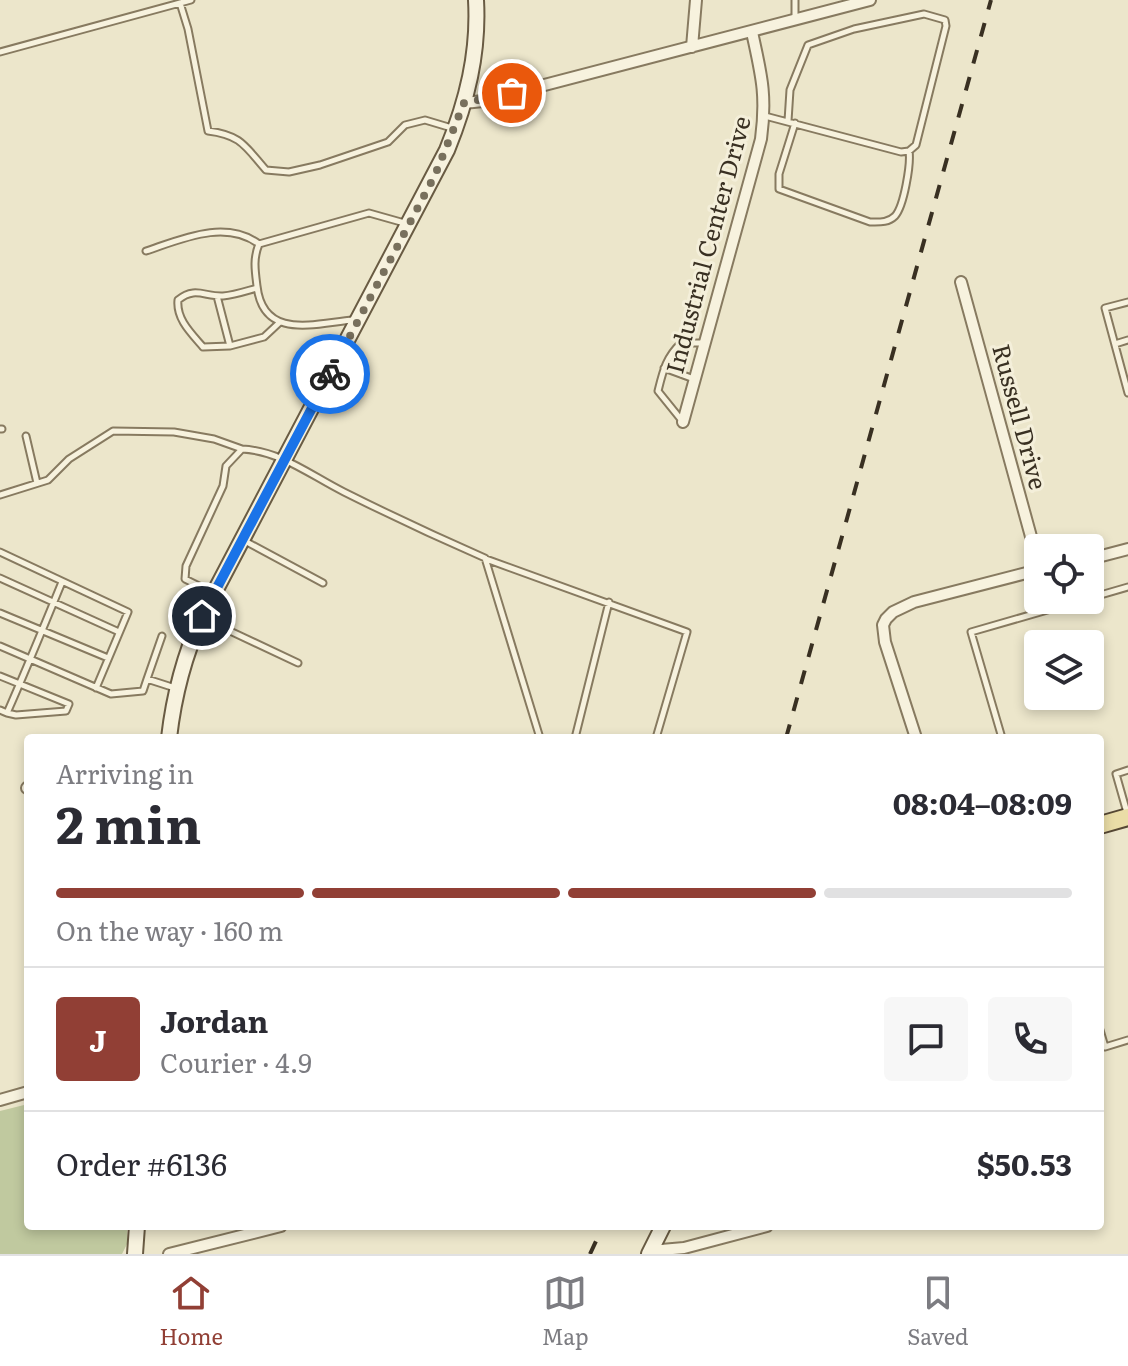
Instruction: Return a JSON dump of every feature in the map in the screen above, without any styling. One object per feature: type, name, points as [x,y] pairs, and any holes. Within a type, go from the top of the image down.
[{"type":"main road","points":[[170,734],[176,688],[199,621],[456,129],[476,47],[476,0]]},
{"type":"main road","points":[[1104,824],[1128,817]]},
{"type":"main road","points":[[135,1254],[137,1230]]},
{"type":"main road","points":[[650,1252],[661,1230]]},
{"type":"street","points":[[692,47],[696,0]]},
{"type":"street","points":[[464,103],[870,0]]},
{"type":"street","name":"Industrial Center Drive","points":[[683,422],[761,139],[764,85],[752,32]]},
{"type":"street","name":"Russell Drive","points":[[961,282],[1030,534]]},
{"type":"street","points":[[1104,555],[1128,549]]},
{"type":"street","points":[[915,734],[885,642],[883,625],[889,615],[914,602],[1024,574]]},
{"type":"street","points":[[0,1100],[24,1093]]},
{"type":"street","points":[[169,1254],[265,1230]]},
{"type":"street","points":[[650,1252],[684,1248],[752,1230]]},
{"type":"lane","points":[[0,52],[191,0]]},
{"type":"lane","points":[[795,0],[795,20]]},
{"type":"lane","points":[[180,3],[208,131],[228,133],[243,144],[266,170],[289,172],[320,165],[388,142],[405,125],[425,120],[456,129]]},
{"type":"lane","points":[[764,116],[901,152],[909,151],[916,145],[945,20],[924,14],[854,29],[808,45],[790,90],[788,121]]},
{"type":"lane","points":[[795,123],[779,174],[779,189],[870,222],[893,218],[899,209],[909,151]]},
{"type":"lane","points":[[259,244],[369,213],[409,224]]},
{"type":"lane","points":[[146,251],[227,230],[246,234],[259,244]]},
{"type":"lane","points":[[259,244],[253,258],[257,288],[267,313],[279,323],[302,326],[359,319]]},
{"type":"lane","points":[[257,288],[217,296],[198,291],[185,294],[178,300],[177,306],[184,325],[203,347],[230,346],[264,337],[279,323]]},
{"type":"lane","points":[[217,296],[230,346]]},
{"type":"lane","points":[[1128,302],[1105,308],[1126,374],[1128,393]]},
{"type":"lane","points":[[1115,344],[1128,340]]},
{"type":"lane","points":[[683,422],[658,391],[664,368],[668,355],[681,343],[704,343]]},
{"type":"lane","points":[[664,368],[694,379]]},
{"type":"lane","points":[[0,495],[48,480],[69,459],[113,431],[174,432],[214,439],[242,449],[264,450],[338,489],[485,558],[687,632],[657,734]]},
{"type":"lane","points":[[26,436],[37,483]]},
{"type":"lane","points":[[214,593],[185,579],[186,566],[223,486],[226,466],[242,449]]},
{"type":"lane","points":[[242,539],[323,583]]},
{"type":"lane","points":[[0,552],[128,612],[96,688]]},
{"type":"lane","points":[[485,558],[539,734]]},
{"type":"lane","points":[[0,578],[119,632]]},
{"type":"lane","points":[[7,713],[62,582]]},
{"type":"lane","points":[[1104,594],[1128,587]]},
{"type":"lane","points":[[576,734],[609,602]]},
{"type":"lane","points":[[0,613],[108,658]]},
{"type":"lane","points":[[1001,734],[971,632],[1033,614]]},
{"type":"lane","points":[[199,621],[230,631],[298,663]]},
{"type":"lane","points":[[0,646],[111,694],[143,691],[162,636]]},
{"type":"lane","points":[[0,676],[69,704],[66,711],[16,715],[0,713]]},
{"type":"lane","points":[[147,679],[176,688]]},
{"type":"lane","points":[[1128,770],[1116,774],[1128,817]]},
{"type":"lane","points":[[1104,1044],[1105,1047],[1128,1040]]},
{"type":"green space","points":[[24,1105],[24,1230],[127,1230],[127,1244],[122,1254],[0,1254],[0,1111]]},
{"type":"railway","points":[[787,734],[991,0]]},
{"type":"railway","points":[[590,1254],[601,1230]]},
{"type":"way so far","points":[[330,374],[435,175],[464,103],[512,93]]},
{"type":"route","points":[[202,616],[330,374]]}]
